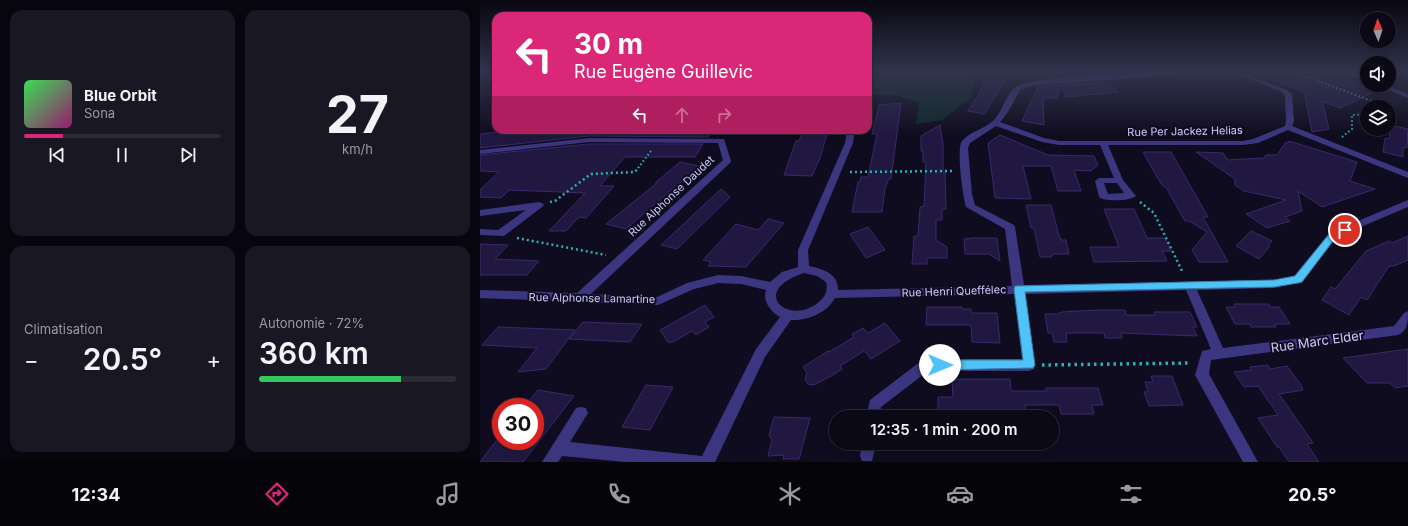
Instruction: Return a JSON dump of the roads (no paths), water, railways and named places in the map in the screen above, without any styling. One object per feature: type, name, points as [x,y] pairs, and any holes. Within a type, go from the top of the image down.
[{"type":"street","points":[[874,410],[875,404],[926,365],[1029,365],[1010,227],[971,207],[967,194],[965,171],[964,148],[966,142],[995,123],[1004,112],[1015,93]]},
{"type":"street","points":[[1286,93],[1289,96],[1290,121],[1288,127],[1408,175]]},
{"type":"street","name":"Rue Per Jackez Helias","points":[[995,123],[1042,140],[1059,143],[1243,143],[1255,141],[1288,127]]},
{"type":"street","points":[[804,269],[803,250],[849,143],[850,134]]},
{"type":"street","name":"Rue Alphonse Daudet","points":[[480,152],[589,140],[721,141],[727,161],[579,298]]},
{"type":"street","points":[[1103,143],[1118,180],[1131,196],[1104,197],[1099,181],[1118,180]]},
{"type":"street","name":"Rue Henri Queffélec","points":[[831,294],[1274,284],[1298,279],[1333,235],[1408,203]]},
{"type":"street","points":[[480,213],[539,205],[500,234],[480,232]]},
{"type":"street","points":[[804,269],[821,271],[827,275],[832,287],[831,294],[819,308],[804,314],[788,315],[774,307],[770,301],[772,287],[785,275],[804,269]]},
{"type":"street","name":"Rue Alphonse Lamartine","points":[[480,294],[658,301],[691,286],[718,280],[741,280],[772,287]]},
{"type":"street","points":[[1189,285],[1219,354]]},
{"type":"street","points":[[707,462],[760,353],[788,315]]},
{"type":"street","name":"Rue Marc Elder","points":[[1251,462],[1202,375],[1206,355],[1398,330],[1408,316]]},
{"type":"street","points":[[549,462],[581,413]]},
{"type":"street","points":[[558,448],[698,462]]}]
